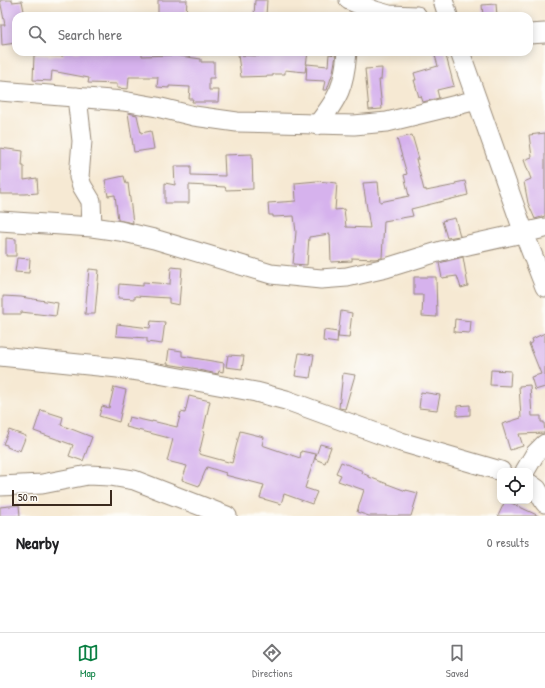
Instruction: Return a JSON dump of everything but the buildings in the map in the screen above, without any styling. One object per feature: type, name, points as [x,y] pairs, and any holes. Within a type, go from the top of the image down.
[{"type":"street","points":[[338,0],[343,12]]},
{"type":"street","points":[[349,0],[378,12]]},
{"type":"street","points":[[443,0],[447,12]]},
{"type":"street","points":[[533,34],[545,33]]},
{"type":"street","points":[[317,125],[331,107],[341,90],[345,76],[347,56]]},
{"type":"street","points":[[461,56],[524,233],[545,287]]},
{"type":"street","points":[[0,91],[77,96],[123,101],[194,116],[237,122],[317,125],[354,125],[387,122],[477,100]]},
{"type":"street","points":[[77,96],[82,141],[79,177],[90,201],[92,227]]},
{"type":"street","points":[[0,221],[92,227],[120,231],[154,238],[271,274],[321,279],[347,277],[386,268],[441,251],[545,228]]},
{"type":"street","points":[[0,356],[118,368],[256,392],[286,400],[401,442],[497,470]]},
{"type":"street","points":[[527,468],[535,454],[545,444]]},
{"type":"street","points":[[0,486],[42,484],[88,475],[110,476],[134,480],[227,516]]},
{"type":"street","points":[[533,486],[537,489],[545,503]]}]
